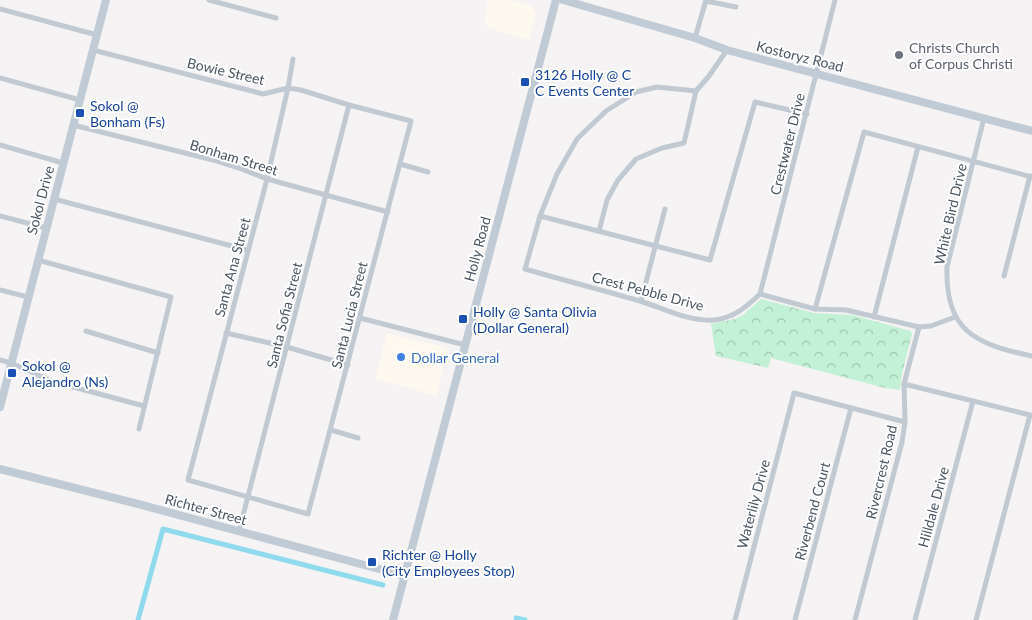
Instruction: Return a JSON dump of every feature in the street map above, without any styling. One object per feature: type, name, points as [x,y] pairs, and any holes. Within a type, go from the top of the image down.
[{"type":"main road","name":"Sokol Drive","points":[[0,407],[106,0]]},
{"type":"main road","name":"Holly Road","points":[[392,620],[556,0]]},
{"type":"main road","name":"Kostoryz Road","points":[[563,0],[695,38],[727,50],[1032,131]]},
{"type":"main road","points":[[581,0],[591,8]]},
{"type":"main road","name":"Richter Street","points":[[0,469],[405,576]]},
{"type":"street","points":[[209,0],[276,18]]},
{"type":"street","points":[[695,38],[706,0],[736,7]]},
{"type":"street","name":"Crestwater Drive","points":[[760,294],[807,114],[815,72],[835,0]]},
{"type":"street","points":[[0,9],[97,35]]},
{"type":"street","name":"Bowie Street","points":[[93,50],[263,94],[288,88],[301,90],[411,121]]},
{"type":"street","points":[[599,231],[607,200],[618,180],[636,158],[662,148],[684,143],[696,91],[727,50]]},
{"type":"street","name":"Santa Ana Street","points":[[249,497],[188,480],[266,179],[293,59]]},
{"type":"street","points":[[0,78],[80,100]]},
{"type":"street","points":[[696,91],[657,87],[636,92],[606,111],[577,139],[557,174],[540,216],[710,260],[755,102],[807,114]]},
{"type":"street","name":"Santa Sofia Street","points":[[239,531],[349,105]]},
{"type":"street","name":"White Bird Drive","points":[[984,118],[947,267],[949,300],[955,317],[979,340],[1032,356]]},
{"type":"street","name":"Santa Lucia Street","points":[[249,497],[308,514],[411,121]]},
{"type":"street","name":"Bonham Street","points":[[73,125],[217,161],[266,179],[388,212]]},
{"type":"street","points":[[815,309],[864,132],[1031,177],[1004,276]]},
{"type":"street","points":[[0,145],[63,164]]},
{"type":"street","points":[[874,317],[918,147]]},
{"type":"street","points":[[400,164],[428,172]]},
{"type":"street","points":[[54,199],[247,250]]},
{"type":"street","points":[[641,301],[665,209]]},
{"type":"street","points":[[0,216],[46,228]]},
{"type":"street","name":"Crest Pebble Drive","points":[[540,216],[525,269],[641,301],[696,319],[713,320],[731,316],[760,294]]},
{"type":"street","points":[[37,260],[171,297],[139,429]]},
{"type":"street","points":[[0,290],[28,297]]},
{"type":"street","points":[[760,294],[815,309],[846,310],[919,327],[931,326],[955,317]]},
{"type":"street","points":[[360,318],[465,345]]},
{"type":"street","name":"Rivercrest Road","points":[[855,620],[902,442],[905,422],[904,384],[919,327]]},
{"type":"street","points":[[86,331],[158,353]]},
{"type":"street","points":[[226,333],[287,347],[348,365]]},
{"type":"street","points":[[0,360],[51,380],[144,406]]},
{"type":"street","points":[[904,384],[1030,415],[976,620]]},
{"type":"street","name":"Waterlily Drive","points":[[735,620],[794,393],[851,408]]},
{"type":"street","name":"Hilldale Drive","points":[[915,620],[973,401]]},
{"type":"street","points":[[851,408],[905,422]]},
{"type":"street","name":"Riverbend Court","points":[[795,620],[851,408]]},
{"type":"street","points":[[331,430],[358,438]]},
{"type":"shaded area","points":[[488,0],[509,0],[531,6],[536,13],[530,40],[488,28],[484,22]]},
{"type":"shaded area","points":[[387,333],[448,348],[437,396],[375,379]]},
{"type":"green space","points":[[761,299],[814,313],[852,315],[911,331],[912,334],[900,390],[885,388],[771,358],[768,368],[716,356],[711,324],[735,319],[743,315]]},
{"type":"waterway","points":[[138,620],[163,529],[383,585]]},
{"type":"waterway","points":[[516,618],[525,620]]},
{"type":"place","name":"Christs Church of Corpus Christi","points":[[899,55]]},
{"type":"place","name":"3126 Holly @ C C Events Center","points":[[525,82]]},
{"type":"place","name":"Sokol @ Bonham (Fs)","points":[[80,113]]},
{"type":"place","name":"Holly @ Santa Olivia (Dollar General)","points":[[463,319]]},
{"type":"place","name":"Dollar General","points":[[401,357]]},
{"type":"place","name":"Sokol @ Alejandro (Ns)","points":[[12,373]]},
{"type":"place","name":"Richter @ Holly (City Employees Stop)","points":[[372,562]]}]
